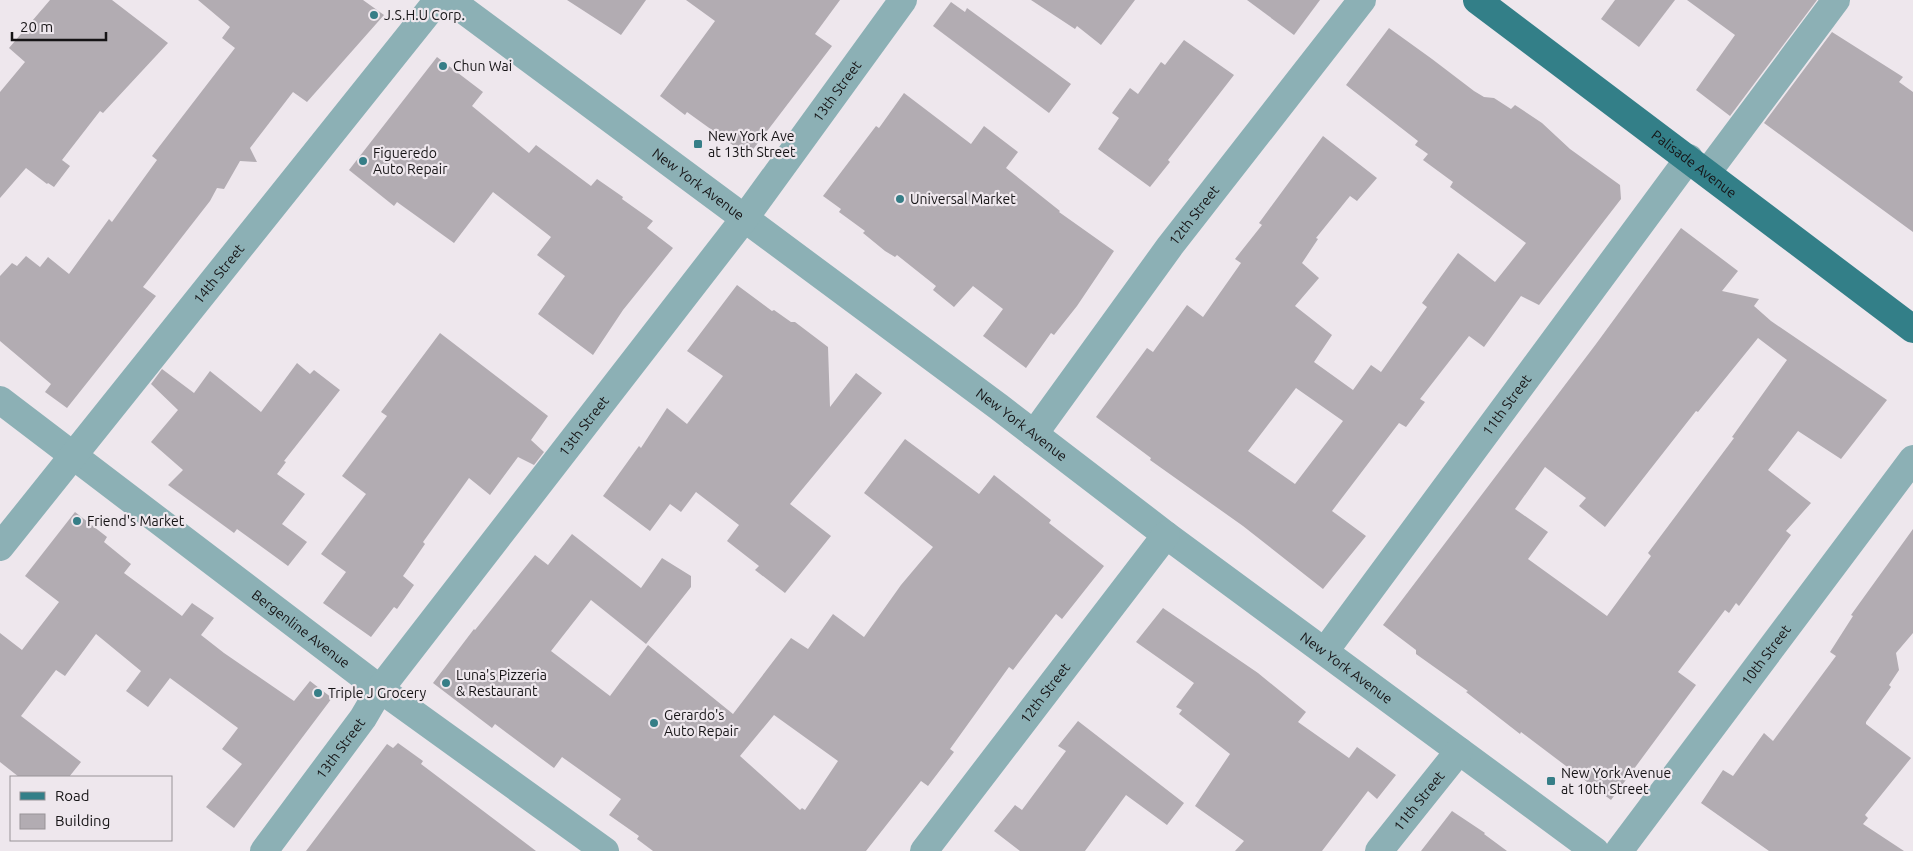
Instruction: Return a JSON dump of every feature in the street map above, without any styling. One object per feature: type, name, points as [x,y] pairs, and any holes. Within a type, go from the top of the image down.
[{"type":"main road","name":"Palisade Avenue","points":[[1477,0],[1913,329]]},
{"type":"street","name":"14th Street","points":[[0,547],[438,0]]},
{"type":"street","name":"New York Avenue","points":[[450,0],[705,188],[1166,535],[1595,851]]},
{"type":"street","name":"13th Street","points":[[264,851],[363,718],[380,689],[744,219],[903,0]]},
{"type":"street","name":"12th Street","points":[[1034,434],[1170,246],[1362,0]]},
{"type":"street","name":"11th Street","points":[[1325,651],[1698,166],[1836,0]]},
{"type":"street","name":"Bergenline Avenue","points":[[0,400],[380,689],[605,851]]},
{"type":"street","name":"10th Street","points":[[1619,851],[1913,459]]},
{"type":"street","name":"12th Street","points":[[924,851],[1166,535]]},
{"type":"street","name":"11th Street","points":[[1379,851],[1459,750]]},
{"type":"building","points":[[50,0],[112,0],[168,43],[103,113],[100,111],[62,160],[70,166],[54,187],[26,168],[0,198],[0,92],[25,62],[9,48]]},
{"type":"building","points":[[198,0],[363,0],[384,15],[307,102],[293,92],[250,148],[257,162],[240,161],[224,189],[217,188],[210,201],[143,287],[156,296],[67,408],[45,392],[51,384],[0,341],[0,276],[12,263],[17,266],[26,256],[40,267],[48,257],[69,274],[109,219],[112,222],[157,160],[152,156],[235,48],[222,38],[230,27]]},
{"type":"building","points":[[567,0],[646,0],[621,35]]},
{"type":"building","points":[[686,0],[840,0],[815,34],[832,46],[748,156],[687,112],[685,115],[660,96],[715,21]]},
{"type":"building","points":[[1031,0],[1135,0],[1101,45],[1077,26],[1075,29]]},
{"type":"building","points":[[1247,0],[1320,0],[1294,35]]},
{"type":"building","points":[[1615,0],[1675,0],[1639,47],[1601,19]]},
{"type":"building","points":[[1687,0],[1817,0],[1730,116],[1696,90],[1735,35]]},
{"type":"building","points":[[951,2],[965,12],[967,8],[1071,84],[1049,113],[933,26]]},
{"type":"building","points":[[1389,28],[1474,91],[1484,97],[1494,98],[1511,109],[1515,105],[1542,123],[1570,149],[1620,185],[1621,199],[1539,305],[1521,296],[1484,347],[1469,336],[1420,399],[1425,402],[1406,427],[1399,423],[1332,511],[1366,536],[1323,589],[1243,526],[1150,460],[1151,458],[1096,417],[1147,348],[1153,352],[1187,305],[1203,317],[1241,263],[1235,259],[1262,225],[1259,223],[1323,136],[1377,178],[1357,201],[1350,196],[1316,238],[1318,239],[1302,263],[1319,278],[1295,306],[1332,335],[1314,362],[1353,390],[1371,365],[1381,372],[1427,307],[1422,303],[1458,253],[1495,282],[1526,243],[1450,187],[1453,182],[1423,160],[1428,154],[1415,145],[1418,141],[1346,85]],"holes":[[[1296,388],[1343,421],[1295,484],[1248,451]]]},
{"type":"building","points":[[1832,32],[1903,77],[1899,82],[1913,92],[1913,232],[1764,123]]},
{"type":"building","points":[[1184,40],[1234,75],[1168,160],[1170,162],[1150,187],[1098,149],[1119,118],[1112,113],[1130,88],[1138,94],[1161,62],[1165,65]]},
{"type":"building","points":[[437,57],[483,92],[472,106],[529,153],[536,145],[591,186],[597,179],[653,221],[647,228],[673,248],[623,310],[593,355],[538,314],[565,276],[537,255],[551,237],[493,192],[454,243],[397,202],[394,206],[349,170]]},
{"type":"building","points":[[904,93],[971,144],[984,126],[1018,152],[1006,168],[1059,212],[1114,251],[1077,306],[1054,335],[1051,333],[1026,368],[983,336],[1003,309],[973,286],[954,307],[933,290],[936,286],[897,255],[895,257],[885,251],[863,233],[865,231],[839,212],[841,209],[823,196],[876,126],[879,128]]},
{"type":"building","points":[[1681,228],[1738,271],[1722,291],[1759,299],[1754,306],[1771,321],[1887,400],[1841,459],[1798,431],[1768,470],[1811,503],[1786,531],[1791,535],[1739,606],[1736,603],[1729,613],[1725,610],[1678,672],[1696,685],[1611,800],[1521,732],[1520,734],[1466,692],[1468,691],[1416,654],[1416,650],[1383,625],[1596,344]],"holes":[[[1758,338],[1787,360],[1732,437],[1734,438],[1648,553],[1651,556],[1607,616],[1528,559],[1548,532],[1515,509],[1545,467],[1586,498],[1579,506],[1605,527],[1696,411],[1698,412]]]},
{"type":"building","points":[[737,285],[772,311],[774,310],[791,322],[795,322],[828,347],[830,407],[856,373],[882,393],[790,504],[831,536],[785,593],[755,570],[759,566],[727,541],[739,525],[696,492],[681,512],[670,504],[650,531],[603,496],[639,446],[641,448],[667,408],[687,424],[723,376],[687,351]]},
{"type":"building","points":[[440,333],[548,416],[531,440],[544,452],[534,465],[518,457],[490,495],[469,478],[423,542],[425,544],[403,576],[414,585],[397,609],[394,607],[371,637],[323,603],[346,572],[321,554],[366,494],[342,476],[387,416],[381,412]]},
{"type":"building","points":[[297,363],[310,374],[314,370],[340,390],[284,461],[286,462],[277,474],[305,494],[282,524],[307,542],[288,566],[237,529],[234,533],[168,485],[183,470],[151,442],[178,410],[151,384],[162,369],[194,393],[210,371],[261,412]]},
{"type":"building","points":[[905,439],[979,494],[994,475],[1051,520],[1049,523],[1104,566],[1062,619],[1056,614],[1013,670],[1009,667],[950,749],[954,752],[928,786],[921,781],[866,851],[653,851],[637,839],[639,836],[609,815],[621,799],[562,757],[554,768],[495,724],[492,728],[433,683],[474,629],[535,555],[548,565],[572,534],[641,588],[662,558],[691,576],[691,587],[646,644],[591,600],[551,651],[610,696],[648,645],[733,714],[791,638],[808,649],[833,614],[864,637],[901,585],[933,547],[864,493]],"holes":[[[774,715],[838,761],[805,810],[802,808],[800,810],[740,756]]]},
{"type":"building","points":[[75,512],[107,537],[104,542],[131,564],[124,573],[182,616],[192,603],[214,618],[201,635],[224,653],[294,701],[310,681],[332,698],[234,828],[206,807],[242,764],[222,749],[238,728],[170,678],[148,707],[126,691],[141,671],[96,634],[65,676],[56,670],[21,716],[81,762],[70,776],[18,776],[0,762],[0,633],[22,650],[59,602],[25,576]]},
{"type":"building","points":[[1913,529],[1913,633],[1896,653],[1899,670],[1889,685],[1891,687],[1866,722],[1866,724],[1911,758],[1865,815],[1868,818],[1863,824],[1904,851],[1769,851],[1701,803],[1723,770],[1733,776],[1764,733],[1773,741],[1836,656],[1830,652],[1853,616],[1851,615]]},
{"type":"building","points":[[1163,608],[1258,673],[1306,712],[1298,722],[1349,758],[1357,747],[1396,775],[1377,799],[1368,791],[1322,851],[1235,851],[1244,841],[1195,806],[1230,754],[1179,714],[1182,710],[1176,707],[1194,683],[1136,642]]},
{"type":"building","points":[[1078,721],[1184,803],[1167,825],[1126,795],[1085,851],[1020,851],[994,831],[1015,805],[1022,810],[1066,751],[1058,746]]},
{"type":"building","points":[[398,743],[423,761],[421,764],[536,851],[306,851],[387,744],[393,748]]},
{"type":"building","points":[[1452,811],[1485,833],[1507,851],[1421,851]]},
{"type":"place","name":"J.S.H.U Corp.","points":[[374,15]]},
{"type":"place","name":"Chun Wai","points":[[443,66]]},
{"type":"place","name":"New York Ave at 13th Street","points":[[698,144]]},
{"type":"place","name":"Figueredo Auto Repair","points":[[363,161]]},
{"type":"place","name":"Universal Market","points":[[900,199]]},
{"type":"place","name":"Friend's Market","points":[[77,521]]},
{"type":"place","name":"Luna's Pizzeria & Restaurant","points":[[446,683]]},
{"type":"place","name":"Triple J Grocery","points":[[318,693]]},
{"type":"place","name":"Gerardo's Auto Repair","points":[[654,723]]},
{"type":"place","name":"New York Avenue at 10th Street","points":[[1551,781]]}]
